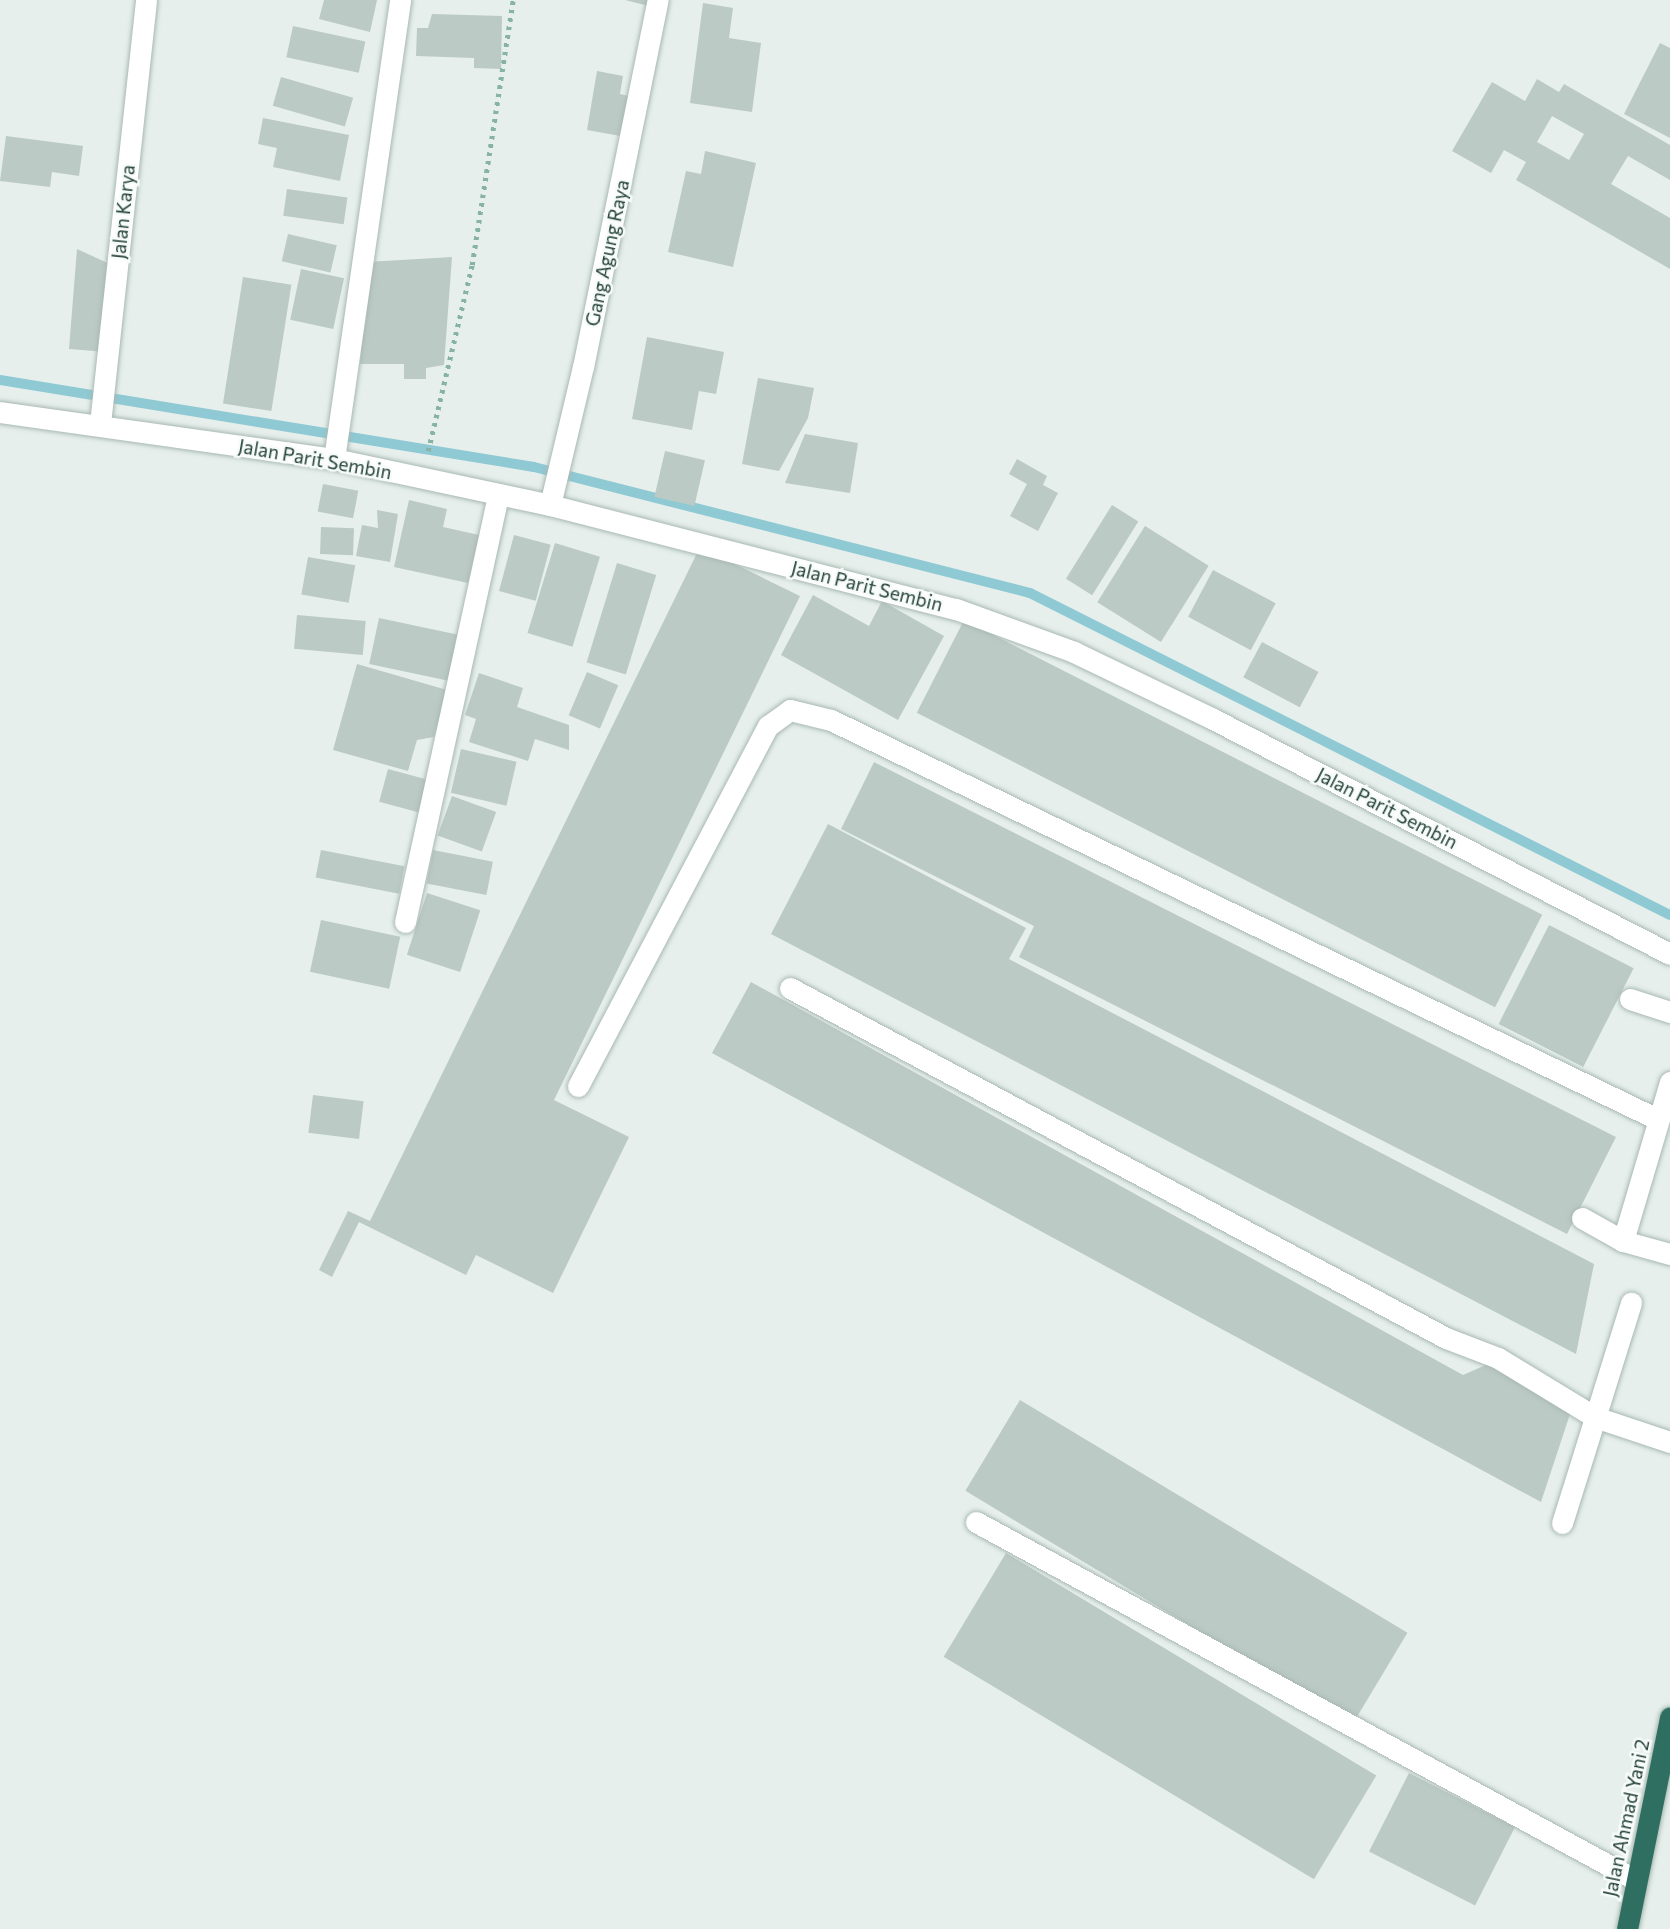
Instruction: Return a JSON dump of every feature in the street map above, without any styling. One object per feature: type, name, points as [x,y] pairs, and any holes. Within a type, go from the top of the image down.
[{"type":"highway","name":"Jalan Ahmad Yani 2","points":[[1627,1929],[1670,1717]]},
{"type":"street","name":"Jalan Karya","points":[[100,424],[146,0]]},
{"type":"street","points":[[334,459],[400,0]]},
{"type":"street","name":"Gang Agung Raya","points":[[550,505],[586,354],[658,0]]},
{"type":"street","name":"Jalan Parit Sembin","points":[[0,412],[334,459],[550,505],[956,609],[1074,652],[1670,954]]},
{"type":"street","points":[[405,922],[498,494]]},
{"type":"street","points":[[578,1086],[768,726],[790,710],[831,720],[1657,1119]]},
{"type":"street","points":[[790,988],[1446,1338],[1498,1358],[1595,1417],[1670,1442]]},
{"type":"street","points":[[1630,999],[1670,1012]]},
{"type":"street","points":[[1623,1241],[1669,1078]]},
{"type":"street","points":[[1581,1218],[1623,1241],[1670,1254]]},
{"type":"street","points":[[1562,1523],[1630,1303]]},
{"type":"street","points":[[976,1522],[1636,1880]]},
{"type":"path","points":[[421,479],[472,265],[513,0]]},
{"type":"building","points":[[324,0],[377,0],[370,32],[319,19]]},
{"type":"building","points":[[625,0],[654,0],[653,7]]},
{"type":"building","points":[[703,3],[733,8],[729,38],[761,43],[752,112],[690,103]]},
{"type":"building","points":[[432,14],[502,16],[501,69],[474,68],[474,58],[416,56],[417,28],[428,28]]},
{"type":"building","points":[[293,26],[365,41],[359,73],[286,57]]},
{"type":"building","points":[[1660,43],[1670,48],[1670,138],[1624,114]]},
{"type":"building","points":[[597,71],[623,76],[620,94],[633,97],[626,137],[587,130]]},
{"type":"building","points":[[281,77],[353,98],[345,127],[273,106]]},
{"type":"building","points":[[1537,79],[1559,92],[1564,84],[1670,145],[1670,180],[1628,156],[1611,184],[1670,218],[1670,269],[1516,180],[1526,162],[1504,150],[1491,173],[1452,151],[1492,82],[1525,101]],"holes":[[[1552,116],[1584,134],[1569,160],[1537,142]]]},
{"type":"building","points":[[263,118],[349,135],[340,181],[273,167],[277,148],[258,144]]},
{"type":"building","points":[[6,136],[83,146],[79,176],[52,172],[50,187],[0,181]]},
{"type":"building","points":[[705,151],[756,163],[733,267],[668,252],[686,171],[701,174]]},
{"type":"building","points":[[287,189],[347,197],[344,224],[283,216]]},
{"type":"building","points":[[288,234],[337,245],[330,273],[282,261]]},
{"type":"building","points":[[77,249],[114,266],[107,352],[69,349]]},
{"type":"building","points":[[452,257],[444,365],[426,368],[426,379],[404,379],[404,364],[360,364],[367,262]]},
{"type":"building","points":[[301,269],[344,278],[333,329],[290,320]]},
{"type":"building","points":[[243,277],[291,285],[271,411],[223,403]]},
{"type":"building","points":[[647,337],[724,352],[716,394],[699,391],[692,430],[632,419]]},
{"type":"building","points":[[758,378],[814,388],[808,418],[779,471],[742,464]]},
{"type":"building","points":[[805,434],[858,443],[850,493],[785,483]]},
{"type":"building","points":[[665,451],[705,460],[694,506],[654,497]]},
{"type":"building","points":[[1017,459],[1047,476],[1043,485],[1058,493],[1038,531],[1010,516],[1027,484],[1009,474]]},
{"type":"building","points":[[323,484],[358,491],[353,518],[318,511]]},
{"type":"building","points":[[409,500],[447,509],[443,527],[479,535],[468,583],[394,567]]},
{"type":"building","points":[[1112,505],[1138,521],[1092,595],[1066,579]]},
{"type":"building","points":[[377,510],[398,514],[390,562],[356,556],[362,525],[378,528]]},
{"type":"building","points":[[1145,526],[1209,566],[1161,642],[1097,602]]},
{"type":"building","points":[[321,527],[354,528],[353,555],[320,554]]},
{"type":"building","points":[[514,535],[551,545],[536,601],[499,591]]},
{"type":"building","points":[[555,543],[600,557],[572,647],[528,633]]},
{"type":"building","points":[[700,547],[800,596],[554,1100],[629,1137],[553,1293],[476,1255],[466,1275],[359,1222],[332,1277],[319,1270],[348,1211],[370,1221]]},
{"type":"building","points":[[308,557],[355,565],[349,603],[301,594]]},
{"type":"building","points":[[617,563],[656,575],[626,674],[587,662]]},
{"type":"building","points":[[1213,570],[1276,603],[1251,650],[1188,617]]},
{"type":"building","points":[[813,595],[869,626],[882,601],[944,636],[898,720],[781,655]]},
{"type":"building","points":[[297,615],[366,621],[363,655],[294,649]]},
{"type":"building","points":[[379,618],[464,636],[454,682],[369,664]]},
{"type":"building","points":[[964,620],[1542,915],[1495,1007],[917,713]]},
{"type":"building","points":[[1262,642],[1319,672],[1300,707],[1243,677]]},
{"type":"building","points":[[357,664],[447,690],[434,737],[417,740],[408,771],[333,750]]},
{"type":"building","points":[[587,672],[618,685],[600,729],[569,715]]},
{"type":"building","points":[[479,673],[523,688],[517,707],[569,725],[569,750],[535,739],[528,761],[469,742],[476,719],[465,715]]},
{"type":"building","points":[[461,749],[517,762],[506,806],[451,793]]},
{"type":"building","points":[[874,762],[1616,1137],[1567,1234],[1019,957],[1034,926],[841,829]]},
{"type":"building","points":[[388,769],[433,781],[425,814],[379,802]]},
{"type":"building","points":[[452,796],[496,812],[482,852],[438,835]]},
{"type":"building","points":[[828,824],[1026,928],[1009,959],[1594,1264],[1576,1354],[771,934]]},
{"type":"building","points":[[321,850],[404,866],[399,894],[316,877]]},
{"type":"building","points":[[433,850],[493,862],[486,895],[427,883]]},
{"type":"building","points":[[427,893],[480,910],[460,972],[407,955]]},
{"type":"building","points":[[321,920],[400,937],[389,989],[310,972]]},
{"type":"building","points":[[1549,925],[1634,968],[1583,1067],[1499,1024]]},
{"type":"building","points":[[751,982],[1463,1375],[1488,1364],[1571,1411],[1541,1502],[712,1053]]},
{"type":"building","points":[[313,1095],[364,1101],[359,1139],[308,1133]]},
{"type":"building","points":[[1020,1400],[1407,1633],[1353,1724],[965,1491]]},
{"type":"building","points":[[1006,1553],[1376,1775],[1314,1879],[944,1657]]},
{"type":"building","points":[[1409,1773],[1515,1827],[1475,1905],[1369,1851]]},
{"type":"waterway","points":[[0,380],[534,467],[1030,593],[1670,915]]}]
